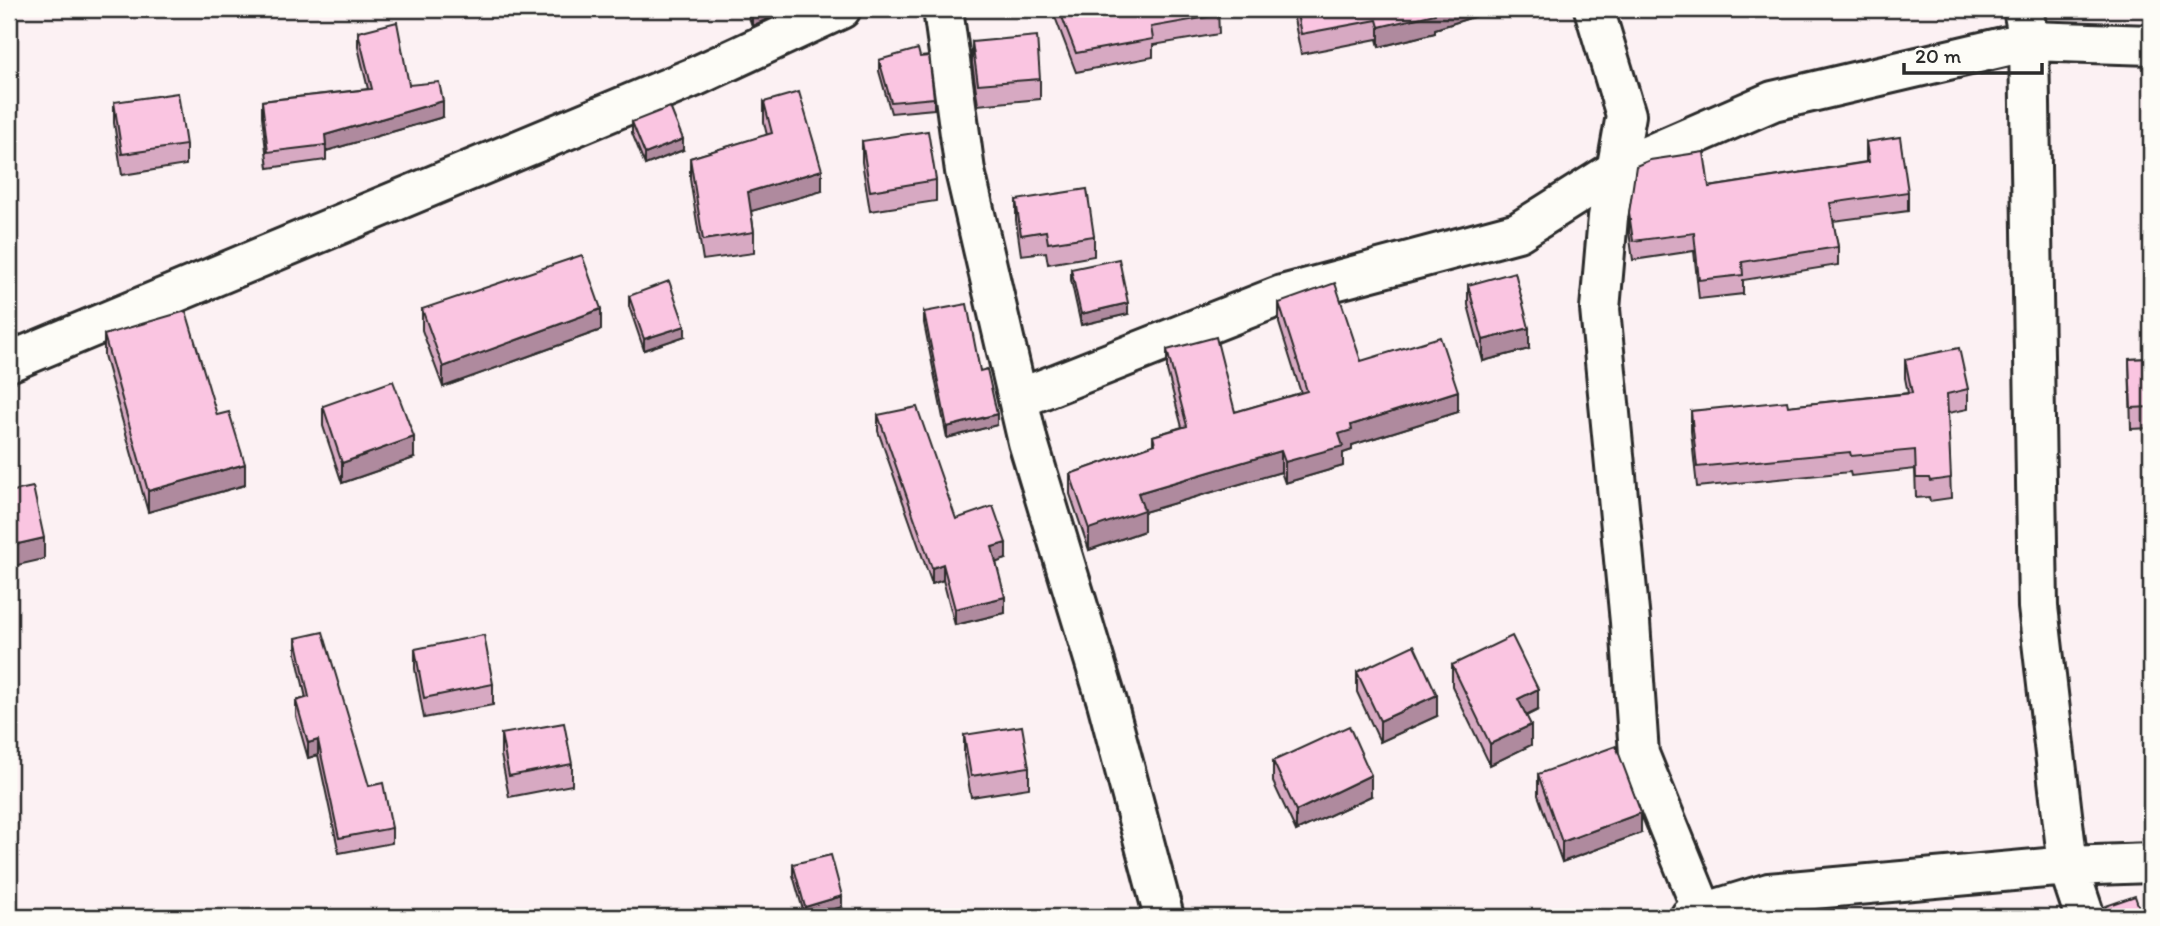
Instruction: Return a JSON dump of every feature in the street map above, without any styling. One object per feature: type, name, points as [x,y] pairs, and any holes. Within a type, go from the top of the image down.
[{"type":"street","points":[[9,362],[694,77],[841,9]]},
{"type":"street","points":[[943,9],[965,170],[1028,442],[1107,702],[1164,917]]},
{"type":"street","points":[[1594,9],[1626,115],[1619,167],[1608,216],[1600,309],[1630,622],[1639,754],[1699,916],[1769,893],[2068,866],[2151,863]]},
{"type":"street","points":[[1018,399],[1282,295],[1518,232],[1619,167],[1773,101],[2026,25],[2151,45]]},
{"type":"street","points":[[2026,25],[2038,607],[2068,866],[2085,917]]},
{"type":"building","points":[[1059,9],[1218,9],[1219,15],[1151,27],[1153,39],[1076,53]]},
{"type":"building","points":[[1296,9],[1438,9],[1434,10],[1435,14],[1379,27],[1377,20],[1301,34]]},
{"type":"building","points":[[397,22],[409,85],[439,82],[443,101],[325,135],[326,145],[268,152],[262,101],[372,89],[358,32]]},
{"type":"building","points":[[1037,36],[1040,79],[978,84],[972,42]]},
{"type":"building","points":[[918,49],[920,57],[929,56],[934,98],[891,102],[879,60]]},
{"type":"building","points":[[799,92],[822,170],[748,192],[754,232],[703,240],[690,158],[772,133],[764,102]]},
{"type":"building","points":[[178,93],[186,145],[122,154],[114,102]]},
{"type":"building","points":[[670,107],[683,139],[645,154],[632,122]]},
{"type":"building","points":[[928,131],[936,180],[870,191],[862,141]]},
{"type":"building","points":[[1900,137],[1908,192],[1830,203],[1838,247],[1742,262],[1743,275],[1699,280],[1694,233],[1633,241],[1629,213],[1636,166],[1650,160],[1704,152],[1709,187],[1869,162],[1866,142]]},
{"type":"building","points":[[1087,189],[1094,236],[1048,243],[1046,231],[1021,235],[1016,200]]},
{"type":"building","points":[[582,255],[601,309],[443,367],[422,309]]},
{"type":"building","points":[[1119,259],[1128,303],[1081,314],[1071,269]]},
{"type":"building","points":[[1515,272],[1529,328],[1483,340],[1468,285]]},
{"type":"building","points":[[669,281],[685,326],[644,339],[629,296]]},
{"type":"building","points":[[1335,283],[1361,361],[1440,337],[1458,391],[1351,425],[1352,430],[1339,434],[1343,446],[1285,462],[1281,451],[1138,493],[1144,510],[1089,529],[1070,474],[1155,444],[1153,436],[1187,426],[1167,350],[1216,337],[1235,412],[1307,391],[1279,303]]},
{"type":"building","points":[[967,304],[980,371],[987,369],[997,414],[947,427],[924,312]]},
{"type":"building","points":[[186,311],[217,415],[229,412],[245,464],[148,491],[104,335]]},
{"type":"building","points":[[1959,348],[1968,389],[1947,394],[1951,478],[1930,481],[1929,478],[1916,478],[1915,450],[1851,456],[1850,452],[1697,467],[1691,411],[1787,401],[1788,406],[1912,393],[1905,359]]},
{"type":"building","points":[[2151,358],[2151,407],[2131,408],[2129,359]]},
{"type":"building","points":[[393,381],[414,437],[342,463],[323,406]]},
{"type":"building","points":[[917,407],[956,519],[993,506],[1006,543],[992,547],[1005,597],[955,609],[943,564],[932,568],[878,415]]},
{"type":"building","points":[[33,487],[44,538],[9,546],[9,492]]},
{"type":"building","points":[[323,632],[369,786],[383,783],[392,828],[339,838],[318,740],[308,743],[296,701],[309,697],[296,638]]},
{"type":"building","points":[[484,635],[493,684],[424,698],[415,649]]},
{"type":"building","points":[[1512,636],[1538,689],[1518,699],[1531,725],[1490,744],[1452,665]]},
{"type":"building","points":[[1414,645],[1437,695],[1380,721],[1357,672]]},
{"type":"building","points":[[564,723],[572,764],[509,776],[501,734]]},
{"type":"building","points":[[1022,726],[1029,767],[971,776],[964,735]]},
{"type":"building","points":[[1349,726],[1371,775],[1296,811],[1273,761]]},
{"type":"building","points":[[1616,746],[1641,813],[1562,842],[1538,774]]},
{"type":"building","points":[[831,855],[842,896],[805,907],[793,864]]},
{"type":"building","points":[[2135,896],[2142,917],[2103,917],[2106,906]]}]
